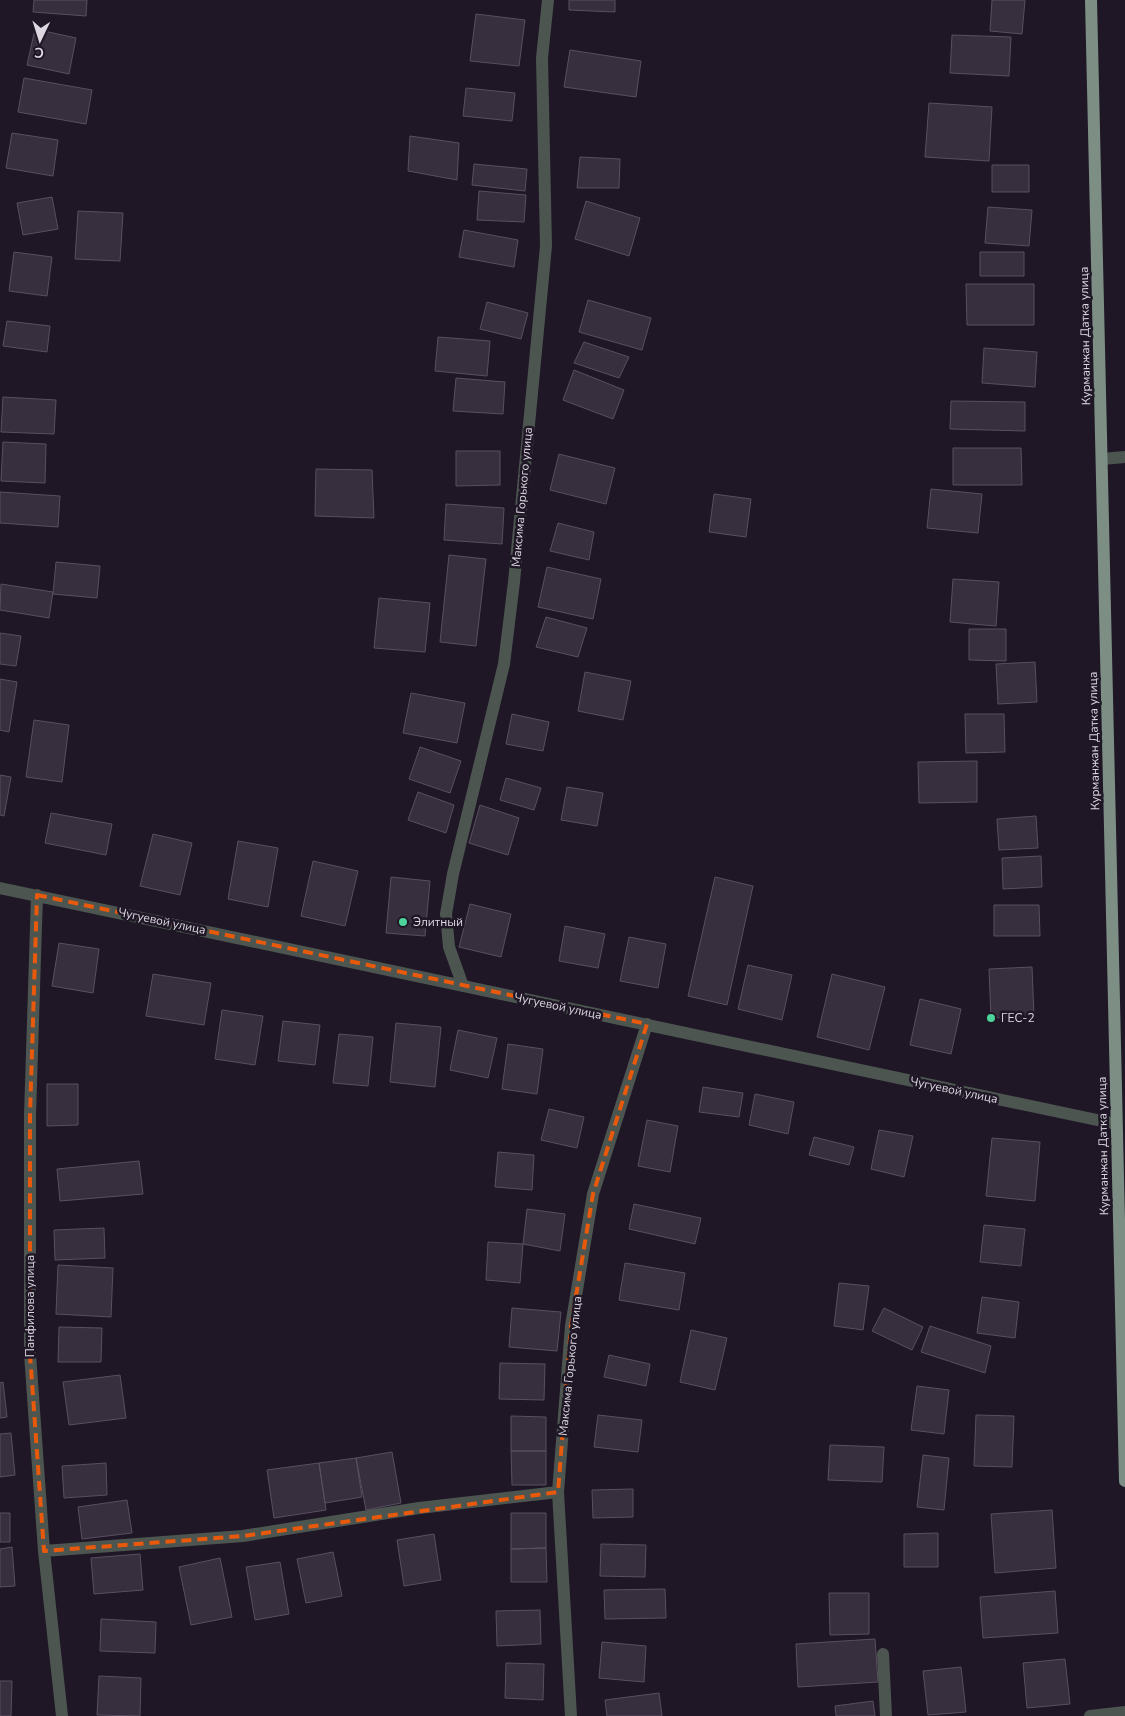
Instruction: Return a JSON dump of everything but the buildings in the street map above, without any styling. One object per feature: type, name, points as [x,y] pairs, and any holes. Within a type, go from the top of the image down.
[{"type":"main road","name":"Курманжан Датка улица","points":[[1091,0],[1125,1481]]},
{"type":"street","name":"Максима Горького улица","points":[[463,986],[449,947],[446,914],[453,874],[504,664],[514,582],[546,246],[542,58],[548,0]]},
{"type":"street","points":[[1102,459],[1125,457]]},
{"type":"street","name":"Чугуевой улица","points":[[0,888],[1116,1124]]},
{"type":"street","name":"Панфилова улица","points":[[37,895],[30,1114],[30,1354],[44,1551],[62,1716]]},
{"type":"street","name":"Максима Горького улица","points":[[571,1716],[558,1492],[571,1326],[593,1194],[647,1024]]},
{"type":"street","points":[[44,1551],[243,1536],[419,1508],[558,1492]]},
{"type":"street","points":[[883,1654],[886,1716]]},
{"type":"street","points":[[1090,1716],[1125,1712]]},
{"type":"highlighted area","points":[[37,895],[647,1024],[593,1194],[571,1326],[558,1492],[243,1536],[44,1551],[30,1354],[30,1115]]},
{"type":"place","name":"Элитный","points":[[403,922]]},
{"type":"place","name":"ГЕС-2","points":[[991,1018]]}]
